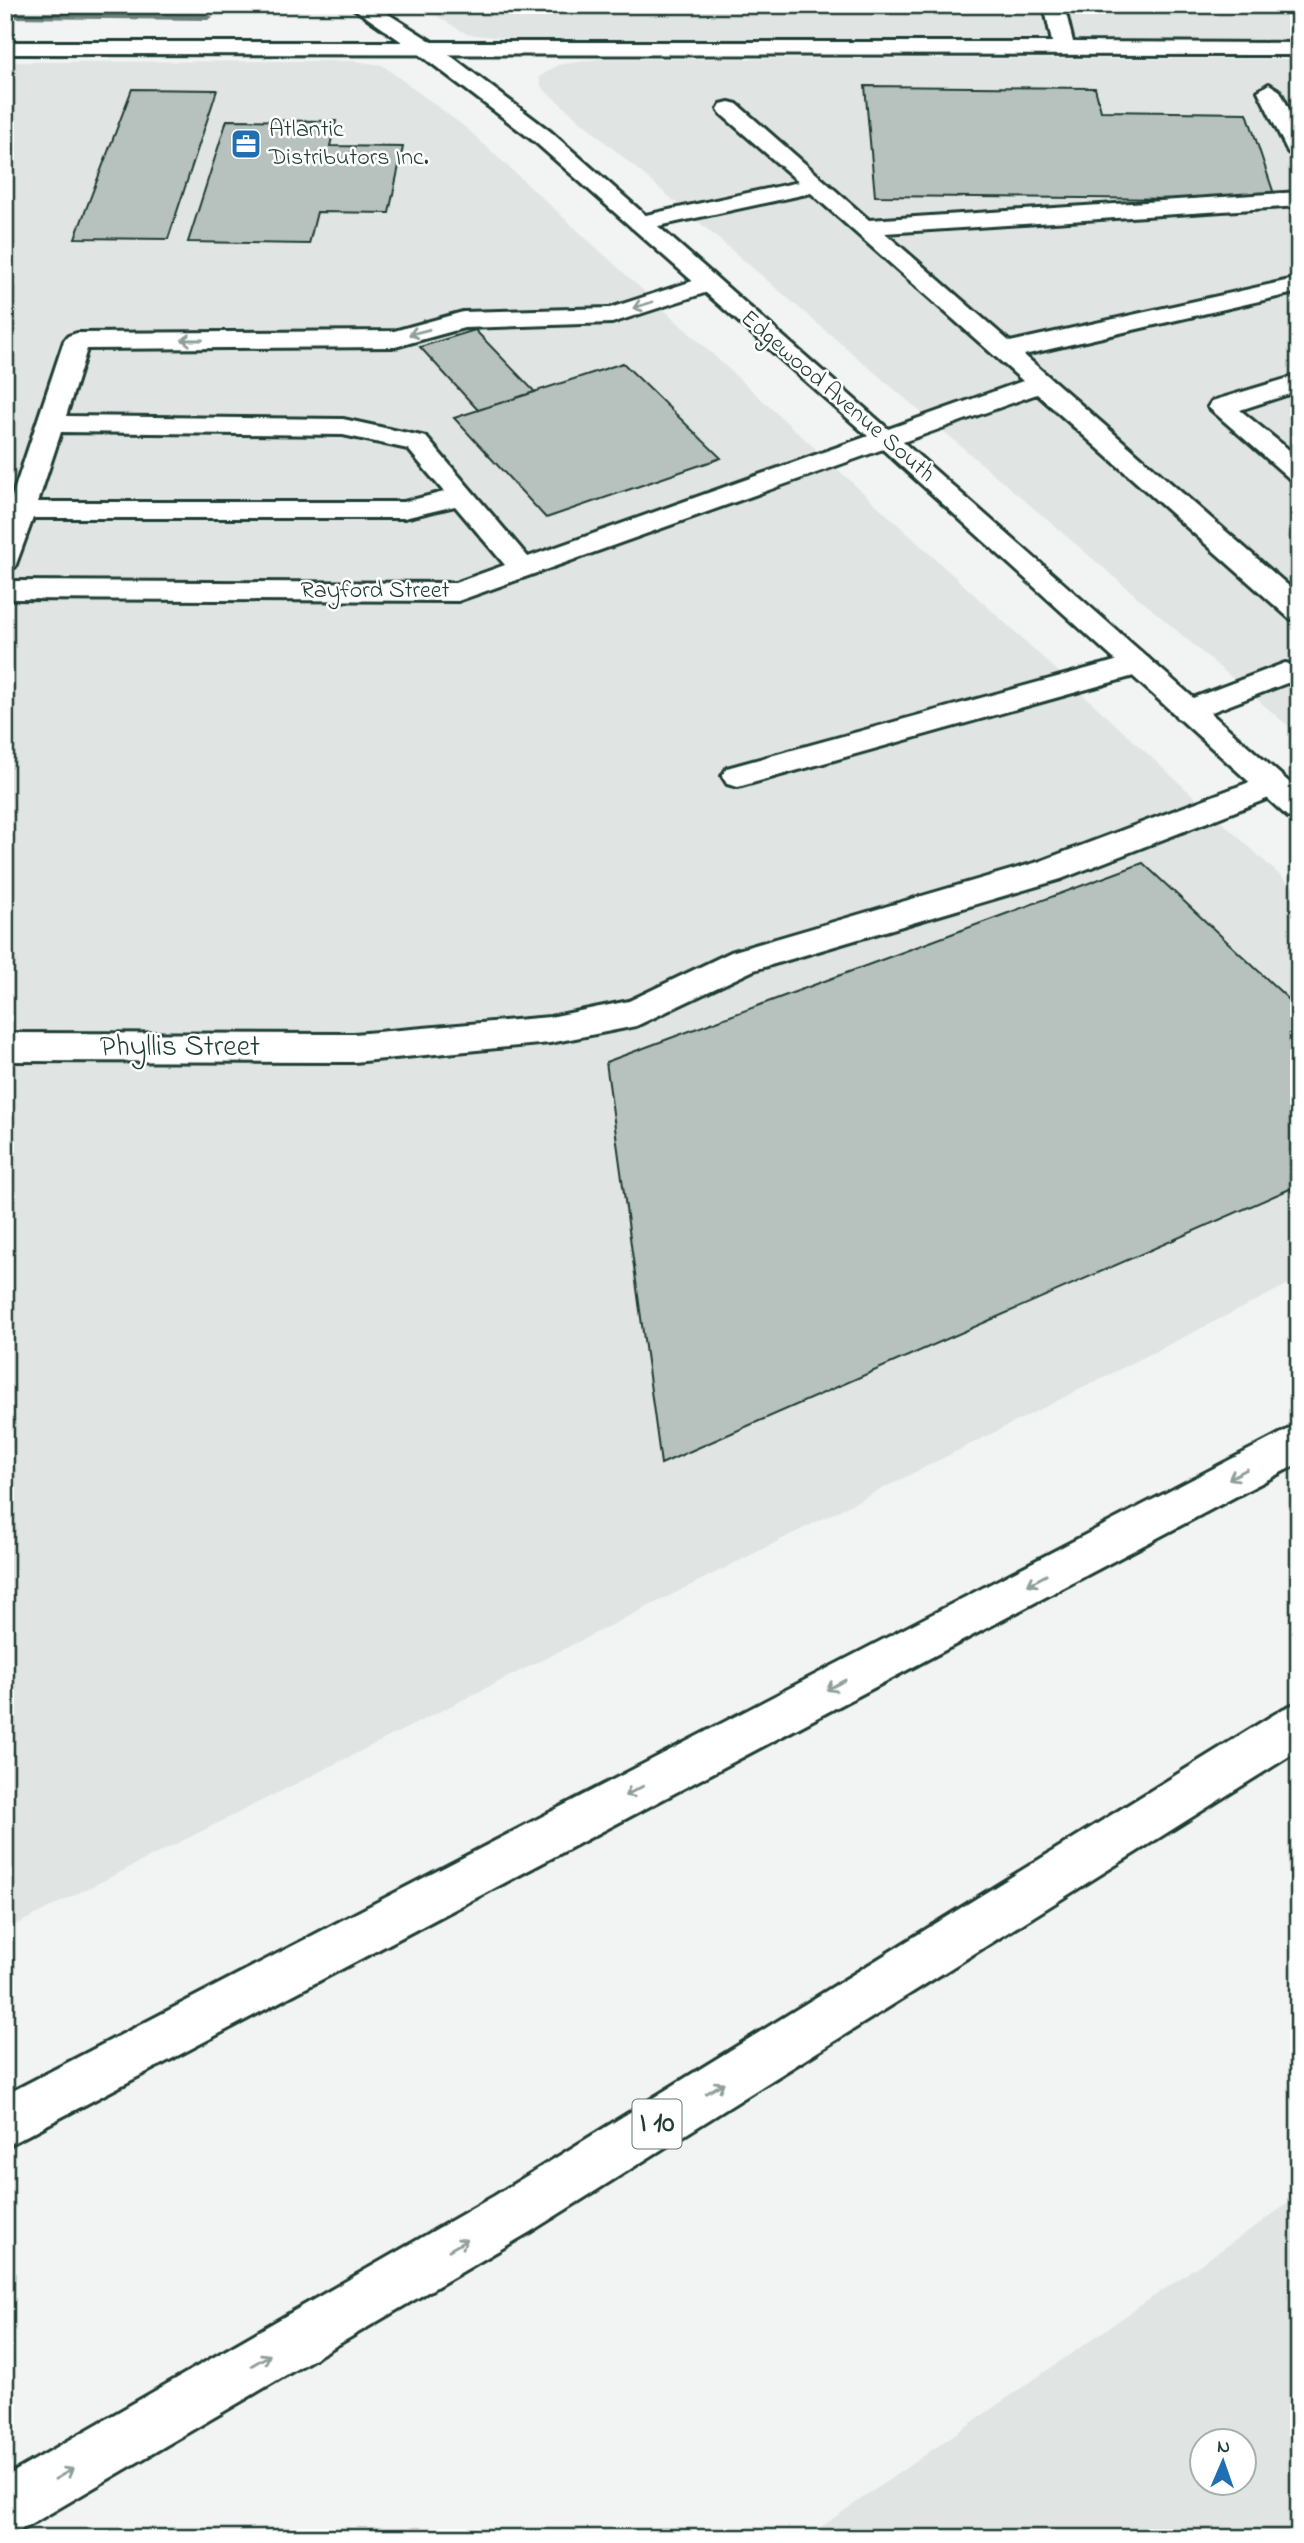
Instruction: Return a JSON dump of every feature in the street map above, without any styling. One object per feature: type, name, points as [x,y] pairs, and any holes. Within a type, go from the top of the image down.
[{"type":"main road","name":"Edgewood Avenue South","points":[[359,5],[426,48],[543,138],[887,439],[1299,809]]},
{"type":"main road","points":[[1054,5],[1063,49]]},
{"type":"main road","points":[[5,48],[1299,49]]},
{"type":"main road","points":[[1269,91],[1299,152]]},
{"type":"main road","points":[[729,110],[866,227],[1299,611]]},
{"type":"main road","points":[[640,223],[816,185]]},
{"type":"main road","points":[[866,227],[1299,199]]},
{"type":"main road","points":[[5,561],[78,341],[395,339],[463,320],[611,315],[708,284]]},
{"type":"main road","points":[[1006,351],[1299,285]]},
{"type":"main road","name":"Rayford Street","points":[[5,590],[458,592],[1042,383]]},
{"type":"main road","points":[[1299,383],[1221,407],[1299,472]]},
{"type":"main road","points":[[50,424],[343,428],[416,443],[523,569]]},
{"type":"main road","points":[[22,509],[404,510],[461,496]]},
{"type":"main road","points":[[738,776],[1137,665]]},
{"type":"main road","points":[[1188,711],[1294,669]]},
{"type":"main road","name":"Phyllis Street","points":[[5,1047],[354,1048],[550,1030],[636,1013],[743,961],[1049,871],[1271,785]]},
{"type":"main road","points":[[5,2122],[1299,1442]]},
{"type":"main road","name":"I 10","points":[[7,2507],[512,2214],[1299,1724]]},
{"type":"shaded area","points":[[418,5],[1299,5],[1299,41],[514,39],[467,34]]},
{"type":"shaded area","points":[[599,59],[1299,59],[1299,735],[542,88],[539,77],[558,65]]},
{"type":"shaded area","points":[[353,61],[382,65],[466,128],[1299,893],[1299,1279],[5,1930],[5,62]]},
{"type":"shaded area","points":[[1299,2196],[1299,2538],[805,2538]]},
{"type":"building","points":[[865,86],[1095,88],[1101,111],[1247,113],[1276,200],[875,196]]},
{"type":"building","points":[[132,89],[217,90],[168,239],[75,238]]},
{"type":"building","points":[[227,120],[336,121],[330,146],[403,147],[389,213],[317,212],[309,244],[188,242]]},
{"type":"building","points":[[475,330],[535,392],[478,410],[420,347]]},
{"type":"building","points":[[623,363],[721,458],[546,518],[454,418]]},
{"type":"building","points":[[1143,863],[1299,1009],[1299,1185],[661,1464],[606,1062]]},
{"type":"waterway","points":[[5,15],[208,17]]},
{"type":"place","name":"Atlantic Distributors Inc.","points":[[246,144]]}]
